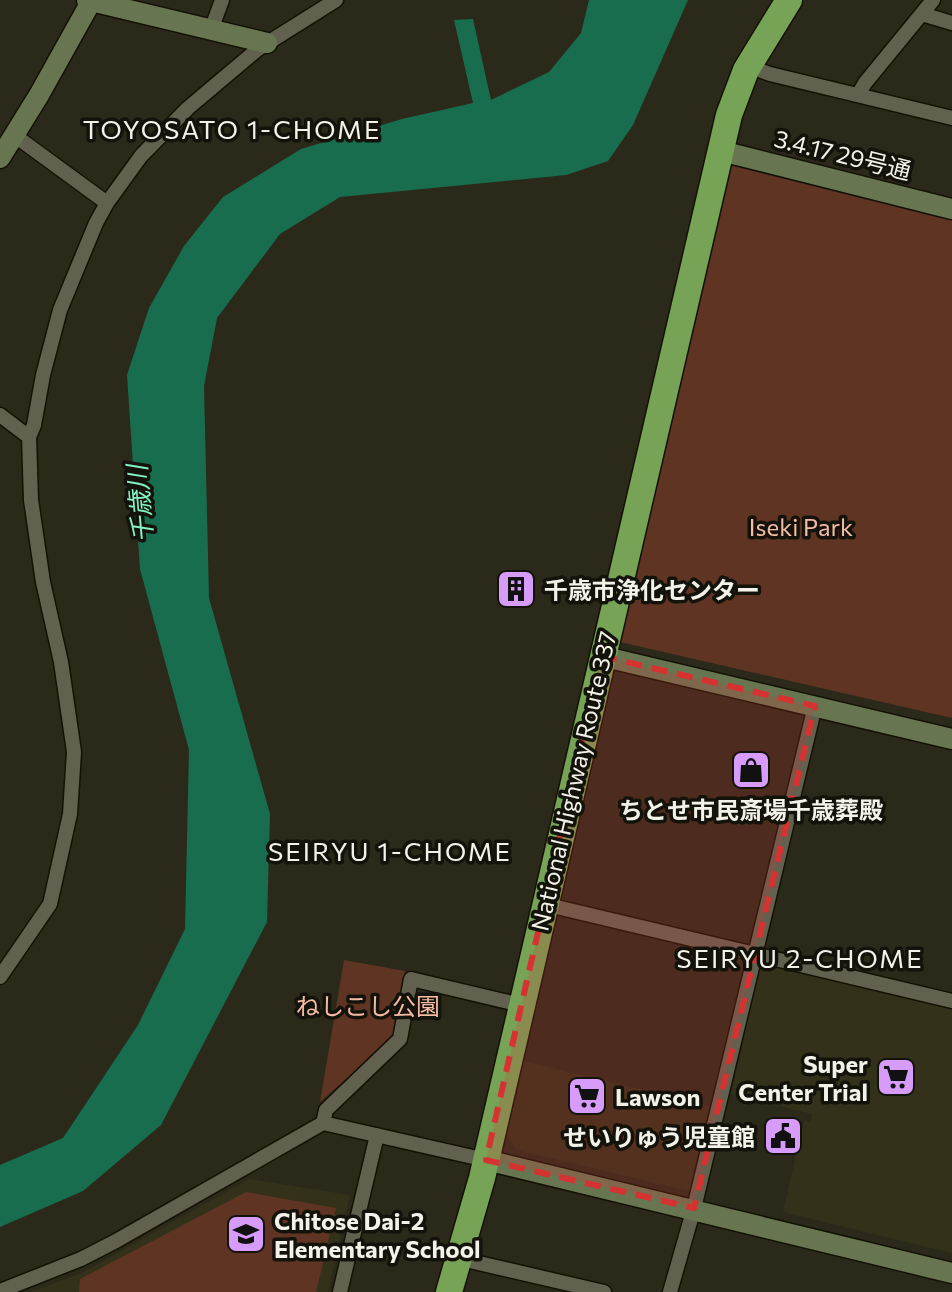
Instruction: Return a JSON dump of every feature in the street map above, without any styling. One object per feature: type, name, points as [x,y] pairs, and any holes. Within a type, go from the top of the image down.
[{"type":"highway","name":"National Highway Route 337","points":[[449,1292],[486,1160],[729,115],[748,66],[789,0]]},
{"type":"street","points":[[0,158],[90,0],[267,43]]},
{"type":"street","points":[[211,30],[222,0]]},
{"type":"street","points":[[0,977],[50,904],[70,814],[74,752],[31,500],[29,437],[60,310],[80,257],[107,203],[141,156],[188,108],[267,43],[336,0]]},
{"type":"street","points":[[858,95],[933,0]]},
{"type":"street","points":[[922,14],[952,23]]},
{"type":"street","points":[[748,66],[952,118]]},
{"type":"street","points":[[14,135],[107,203]]},
{"type":"street","name":"3.4.17 29号通","points":[[721,151],[952,209]]},
{"type":"street","points":[[0,415],[29,437]]},
{"type":"street","points":[[601,656],[952,739]]},
{"type":"street","points":[[670,1292],[694,1208],[815,706]]},
{"type":"street","points":[[544,904],[952,1001]]},
{"type":"street","points":[[323,1123],[326,1110],[400,1039],[411,979],[521,1005]]},
{"type":"street","points":[[0,1291],[81,1259],[116,1241],[323,1123],[694,1208],[952,1273]]},
{"type":"street","points":[[340,1292],[377,1135]]},
{"type":"street","points":[[457,1258],[560,1287],[604,1292]]},
{"type":"highlighted area","points":[[601,656],[815,706],[694,1208],[486,1160]]},
{"type":"shaded area","points":[[768,963],[952,1008],[952,1253],[783,1212],[804,1121],[810,1122],[812,1114],[731,1094],[760,968]]},
{"type":"shaded area","points":[[523,1061],[710,1106],[689,1191],[517,1150],[507,1137],[507,1127]]},
{"type":"shaded area","name":"Chitose Dai-2 Elementary School","points":[[249,1179],[350,1195],[328,1292],[30,1292],[82,1273]]},
{"type":"green space","name":"Iseki Park","points":[[732,165],[952,219],[952,718],[620,642]]},
{"type":"green space","name":"ねしこし公園","points":[[344,960],[405,971],[393,1038],[320,1102]]},
{"type":"green space","name":"Chitose Dai-2 Elementary School","points":[[246,1192],[336,1208],[316,1292],[79,1292],[80,1279]]},
{"type":"water","name":"千歳川","points":[[589,0],[688,0],[633,125],[608,161],[566,175],[340,197],[280,234],[217,318],[204,386],[209,598],[270,814],[267,922],[161,1125],[83,1191],[0,1227],[0,1165],[63,1138],[138,1025],[185,929],[189,750],[140,569],[127,375],[149,308],[184,246],[223,197],[301,149],[402,119],[473,103],[454,20],[473,19],[491,100],[549,72],[581,33]]},
{"type":"place","name":"千歳市浄化センター","points":[[516,589]]},
{"type":"place","name":"ちとせ市民斎場千歳葬殿","points":[[751,770]]},
{"type":"place","name":"Super Center Trial","points":[[896,1077]]},
{"type":"place","name":"Lawson","points":[[587,1096]]},
{"type":"place","name":"せいりゅう児童館","points":[[783,1136]]},
{"type":"place","name":"Chitose Dai-2 Elementary School","points":[[246,1234]]},
{"type":"district","name":"TOYOSATO 1-CHOME","points":[[232,128]]},
{"type":"district","name":"SEIRYU 1-CHOME","points":[[390,850]]},
{"type":"district","name":"SEIRYU 2-CHOME","points":[[800,957]]}]
